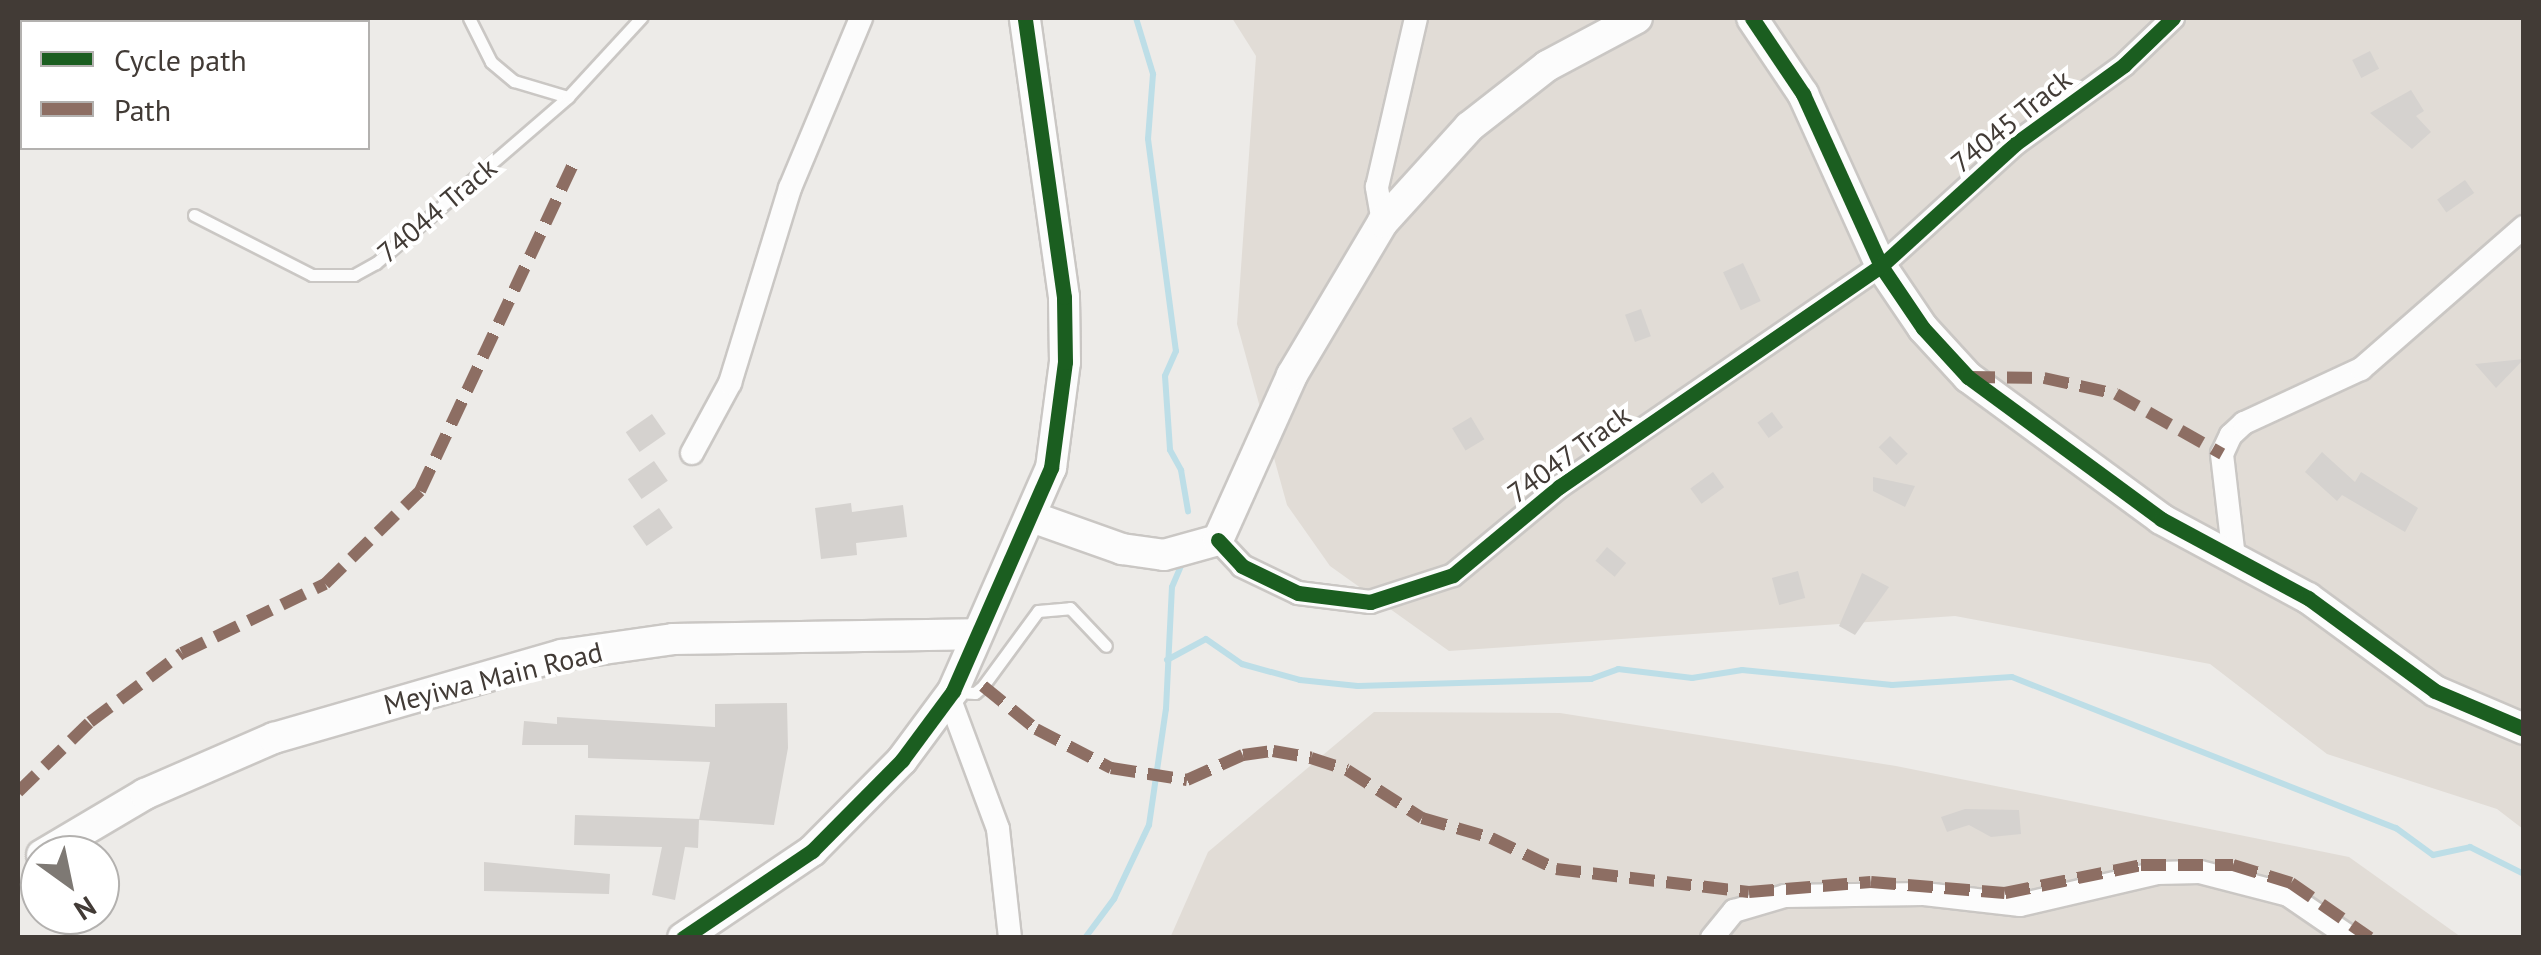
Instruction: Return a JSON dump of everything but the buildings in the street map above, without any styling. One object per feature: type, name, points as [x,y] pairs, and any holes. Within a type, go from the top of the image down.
[{"type":"street","points":[[692,453],[730,383],[790,188],[862,18]]},
{"type":"street","points":[[683,938],[812,851],[861,806],[951,694],[1051,468],[1065,362],[1064,297],[1024,18]]},
{"type":"street","points":[[1383,222],[1376,187],[1416,18]]},
{"type":"street","points":[[1032,516],[1122,549],[1164,555],[1210,544],[1292,376],[1383,222],[1469,127],[1547,66],[1636,18]]},
{"type":"street","points":[[1752,18],[1804,94],[1881,266],[1923,328],[1968,377],[2146,509],[2308,598],[2435,691],[2524,730]]},
{"type":"street","name":"74045 Track","points":[[1881,266],[2015,144],[2124,64],[2174,18]]},
{"type":"street","points":[[2234,558],[2222,454],[2231,435],[2244,423],[2361,369],[2524,226]]},
{"type":"street","name":"74047 Track","points":[[1210,544],[1242,566],[1298,593],[1370,602],[1415,592],[1453,576],[1558,488],[1881,266]]},
{"type":"street","name":"Meyiwa Main Road","points":[[76,835],[145,794],[274,738],[561,656],[673,639],[975,634]]},
{"type":"street","points":[[951,694],[998,828],[1010,938]]},
{"type":"street","points":[[1712,938],[1734,911],[1785,896],[1924,894],[2020,906],[2158,872],[2200,872],[2288,894],[2351,938]]},
{"type":"lane","points":[[469,18],[491,62],[514,81],[568,97]]},
{"type":"lane","name":"74044 Track","points":[[194,215],[312,275],[354,275],[376,264],[568,97],[641,18]]},
{"type":"lane","points":[[951,694],[975,693],[1038,610],[1070,608],[1106,646]]},
{"type":"shaded area","points":[[1232,18],[2523,18],[2523,829],[2497,809],[2327,754],[2210,664],[1955,616],[1449,651],[1330,566],[1287,505],[1237,324],[1256,56]]},
{"type":"shaded area","points":[[1374,712],[1560,713],[1896,766],[2349,857],[2461,937],[1170,938],[1208,852]]},
{"type":"waterway","points":[[1136,18],[1153,74],[1148,139],[1176,351],[1165,376],[1170,450],[1181,470],[1188,511]]},
{"type":"waterway","points":[[1085,938],[1114,899],[1149,825],[1166,709],[1172,587],[1182,563]]},
{"type":"waterway","points":[[1167,660],[1206,639],[1242,664],[1300,680],[1358,686],[1591,679],[1618,669],[1692,678],[1742,670],[1892,685],[2012,677],[2396,828],[2433,855],[2470,847],[2524,874]]},
{"type":"marked path","points":[[18,792],[90,722],[182,653],[325,584],[420,491],[572,166]]},
{"type":"marked path","points":[[1970,377],[2044,378],[2116,394],[2222,454]]},
{"type":"marked path","points":[[983,686],[1036,729],[1111,768],[1187,780],[1243,755],[1273,751],[1311,758],[1347,770],[1422,818],[1491,838],[1556,869],[1749,892],[1871,882],[2005,893],[2141,865],[2233,865],[2291,883],[2370,938]]},
{"type":"cycle path","points":[[683,938],[812,851],[902,760],[953,691],[1051,468],[1065,362],[1064,297],[1025,18]]},
{"type":"cycle path","points":[[1752,18],[1803,94],[1881,266],[1923,328],[1968,377],[2161,519],[2308,598],[2435,691],[2524,729]]},
{"type":"cycle path","points":[[1218,540],[1242,566],[1298,593],[1370,602],[1453,575],[1559,487],[1881,266],[2015,144],[2124,65],[2173,18]]}]
